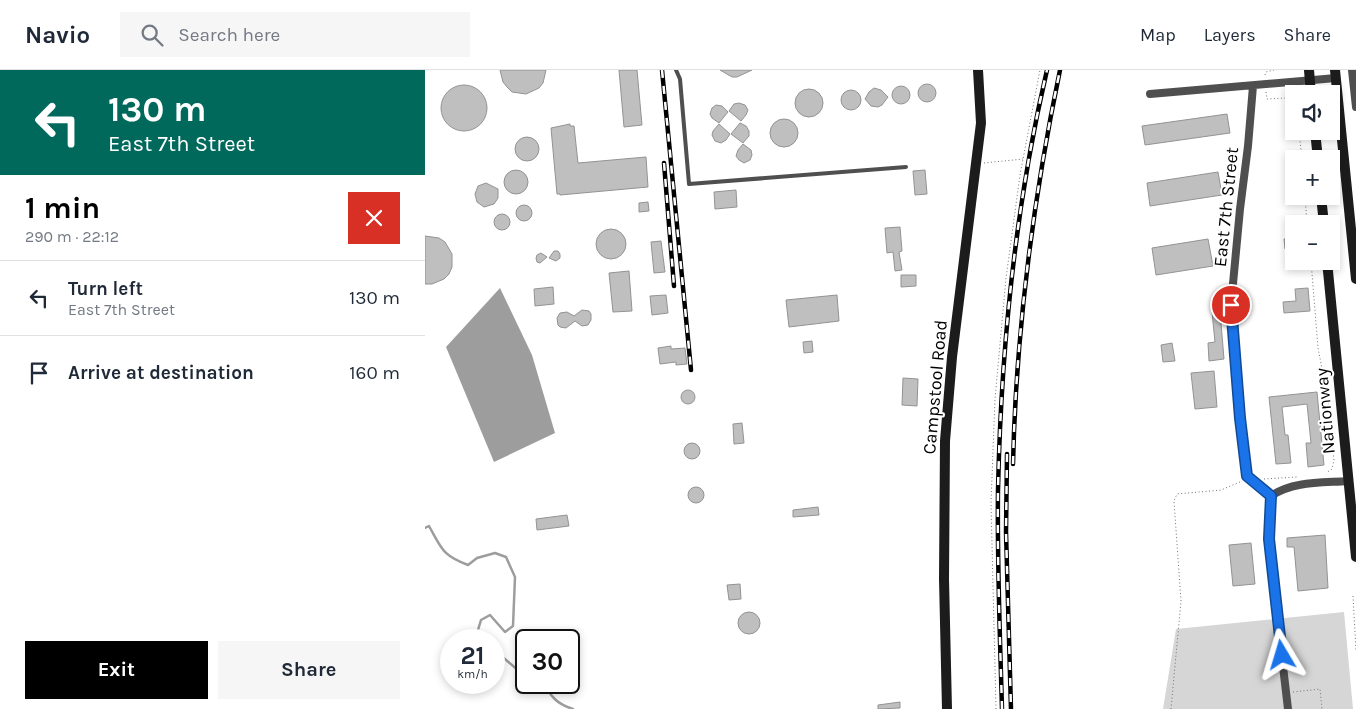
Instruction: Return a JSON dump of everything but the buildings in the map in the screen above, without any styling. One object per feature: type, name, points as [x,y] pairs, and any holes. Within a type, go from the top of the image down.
[{"type":"main road","name":"Campstool Road","points":[[947,709],[943,492],[945,441],[952,357],[981,123],[978,70]]},
{"type":"main road","points":[[1309,70],[1310,85]]},
{"type":"main road","points":[[1336,74],[1356,279]]},
{"type":"main road","name":"Nationway","points":[[1328,270],[1352,480],[1356,557]]},
{"type":"street","points":[[1352,70],[1356,107]]},
{"type":"street","points":[[1150,94],[1310,81],[1336,74]]},
{"type":"street","name":"East 7th Street","points":[[1251,480],[1247,476],[1240,418],[1231,305],[1253,86]]},
{"type":"street","points":[[1251,480],[1271,496]]},
{"type":"street","points":[[1271,496],[1281,489],[1299,485],[1352,480]]},
{"type":"street","points":[[1271,496],[1269,539],[1288,709]]},
{"type":"lane","points":[[676,70],[680,79],[689,184],[906,167]]},
{"type":"path","points":[[996,709],[991,503],[995,399],[1006,278],[1023,159],[1040,70]]},
{"type":"path","points":[[1265,73],[1273,70]]},
{"type":"path","points":[[1267,100],[1285,98]]},
{"type":"path","points":[[976,164],[1023,159]]},
{"type":"path","points":[[1312,270],[1318,348],[1328,399],[1334,460],[1332,469],[1329,473],[1324,474]]},
{"type":"path","points":[[1171,709],[1181,601],[1174,501],[1177,494],[1221,490],[1241,481],[1303,476]]},
{"type":"path","points":[[1353,596],[1356,651]]},
{"type":"path","points":[[1286,693],[1320,689],[1322,709]]},
{"type":"shaded area","points":[[500,288],[532,355],[555,433],[494,462],[446,347]]},
{"type":"shaded area","points":[[1344,612],[1353,709],[1163,709],[1176,629]]},
{"type":"waterway","points":[[425,528],[429,526],[440,546],[448,554],[468,565],[477,558],[495,553],[506,557],[515,577],[513,626],[505,632]]},
{"type":"waterway","points":[[478,629],[481,620],[490,615],[502,629]]},
{"type":"waterway","points":[[505,659],[515,668]]},
{"type":"waterway","points":[[551,694],[563,705],[573,709]]},
{"type":"railway","points":[[662,70],[691,370]]},
{"type":"railway","points":[[1002,709],[998,517],[1002,385],[1018,226],[1026,174],[1047,70]]},
{"type":"railway","points":[[1013,464],[1018,365],[1027,266],[1050,119],[1060,70]]},
{"type":"railway","points":[[664,163],[674,286]]},
{"type":"railway","points":[[1007,454],[1006,532],[1011,709]]},
{"type":"route","points":[[1231,305],[1240,418],[1247,476],[1271,496],[1269,539],[1282,655]]}]
